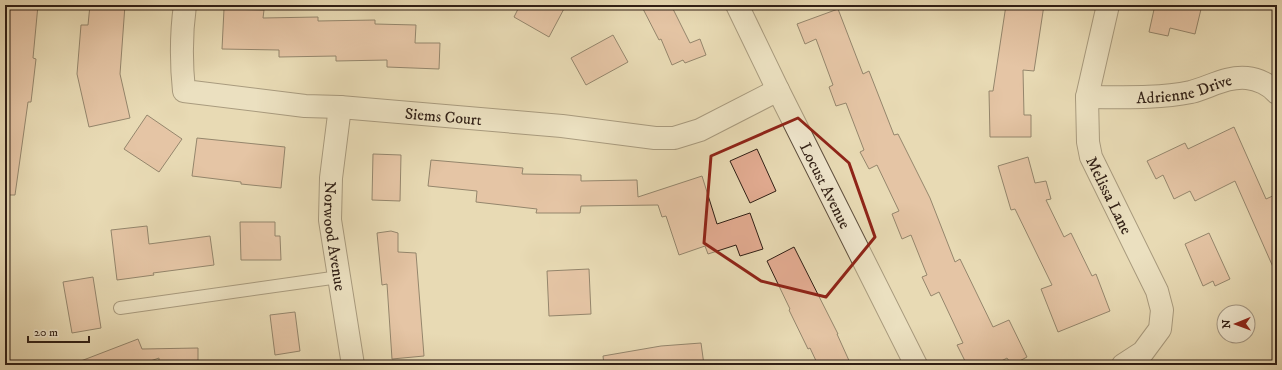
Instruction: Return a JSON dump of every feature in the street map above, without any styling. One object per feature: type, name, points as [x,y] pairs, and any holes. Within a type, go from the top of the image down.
[{"type":"street","name":"Siems Court","points":[[185,5],[181,30],[181,58],[184,91],[305,106],[340,107],[562,126],[655,138],[674,138],[700,130],[778,90]]},
{"type":"street","name":"Locust Avenue","points":[[737,5],[916,365]]},
{"type":"street","name":"Melissa Lane","points":[[1108,5],[1087,97],[1088,142],[1091,157],[1157,291],[1162,310],[1160,329],[1142,352],[1123,365]]},
{"type":"street","name":"Adrienne Drive","points":[[1087,97],[1162,96],[1192,92],[1233,78],[1248,78],[1263,82],[1277,93]]},
{"type":"street","name":"Norwood Avenue","points":[[340,107],[331,178],[330,220],[353,365]]},
{"type":"lane","points":[[120,308],[339,277]]},
{"type":"highlighted area","points":[[798,118],[849,163],[875,237],[826,297],[761,281],[704,243],[711,156]]},
{"type":"building","points":[[5,5],[38,5],[33,58],[36,59],[31,102],[28,102],[15,195],[5,195]]},
{"type":"building","points":[[90,5],[125,5],[120,74],[130,118],[89,127],[77,74],[81,25],[88,25]]},
{"type":"building","points":[[520,5],[566,5],[549,37],[514,17]]},
{"type":"building","points":[[641,5],[671,5],[690,43],[700,39],[706,55],[685,63],[683,60],[672,65],[661,39],[659,40]]},
{"type":"building","points":[[1006,5],[1044,5],[1034,71],[1023,70],[1024,115],[1031,115],[1031,137],[990,137],[989,91],[993,91]]},
{"type":"building","points":[[1155,5],[1202,5],[1195,34],[1170,28],[1168,36],[1149,32]]},
{"type":"building","points":[[224,9],[264,10],[263,18],[318,17],[318,21],[375,20],[375,24],[416,25],[415,43],[440,43],[439,69],[387,67],[387,60],[336,61],[336,56],[279,57],[279,50],[222,49]]},
{"type":"building","points":[[838,9],[863,74],[869,71],[894,135],[898,134],[930,198],[955,262],[960,259],[993,327],[1009,320],[1027,357],[1012,365],[1007,358],[994,365],[967,365],[957,345],[963,343],[939,292],[931,296],[922,277],[927,275],[911,235],[902,239],[892,214],[899,211],[877,165],[869,169],[860,152],[864,150],[846,103],[836,106],[829,87],[833,85],[816,39],[805,44],[797,24]]},
{"type":"building","points":[[613,35],[628,62],[586,85],[571,58]]},
{"type":"building","points":[[147,115],[182,139],[159,172],[124,149]]},
{"type":"building","points":[[1234,127],[1266,199],[1277,194],[1277,276],[1235,181],[1195,201],[1190,191],[1174,199],[1163,175],[1156,179],[1147,161],[1185,143],[1188,149]]},
{"type":"building","points":[[197,138],[285,147],[281,188],[241,184],[241,182],[192,176]]},
{"type":"building","points":[[757,149],[776,191],[750,203],[730,161]]},
{"type":"building","points":[[373,154],[401,155],[400,201],[372,200]]},
{"type":"building","points":[[1028,157],[1035,183],[1046,181],[1051,199],[1046,200],[1064,237],[1071,233],[1092,276],[1096,274],[1110,311],[1058,332],[1041,289],[1052,285],[1015,209],[1011,210],[998,166]]},
{"type":"building","points":[[431,160],[523,168],[522,174],[581,175],[581,181],[637,180],[638,197],[702,176],[717,224],[750,213],[763,249],[740,256],[736,245],[708,254],[705,246],[679,255],[666,216],[662,217],[658,205],[581,206],[580,213],[536,213],[537,209],[476,202],[477,191],[428,186]]},
{"type":"building","points":[[240,222],[275,222],[275,236],[280,236],[281,260],[241,260]]},
{"type":"building","points":[[147,226],[149,244],[210,236],[214,265],[153,273],[154,275],[117,280],[111,230]]},
{"type":"building","points":[[391,231],[398,233],[398,252],[416,253],[424,356],[392,359],[387,284],[382,285],[377,233]]},
{"type":"building","points":[[1209,233],[1230,279],[1215,286],[1213,281],[1203,286],[1185,244]]},
{"type":"building","points":[[794,247],[838,334],[851,365],[818,365],[810,348],[808,349],[789,310],[790,309],[767,261]]},
{"type":"building","points":[[589,269],[591,314],[549,316],[547,271]]},
{"type":"building","points":[[93,277],[101,328],[72,333],[63,282]]},
{"type":"building","points":[[295,312],[300,351],[275,355],[270,315]]},
{"type":"building","points":[[138,339],[142,349],[198,348],[198,365],[159,365],[159,358],[139,365],[73,365],[73,364]]},
{"type":"building","points":[[701,343],[704,365],[604,365],[603,356],[661,346]]}]
